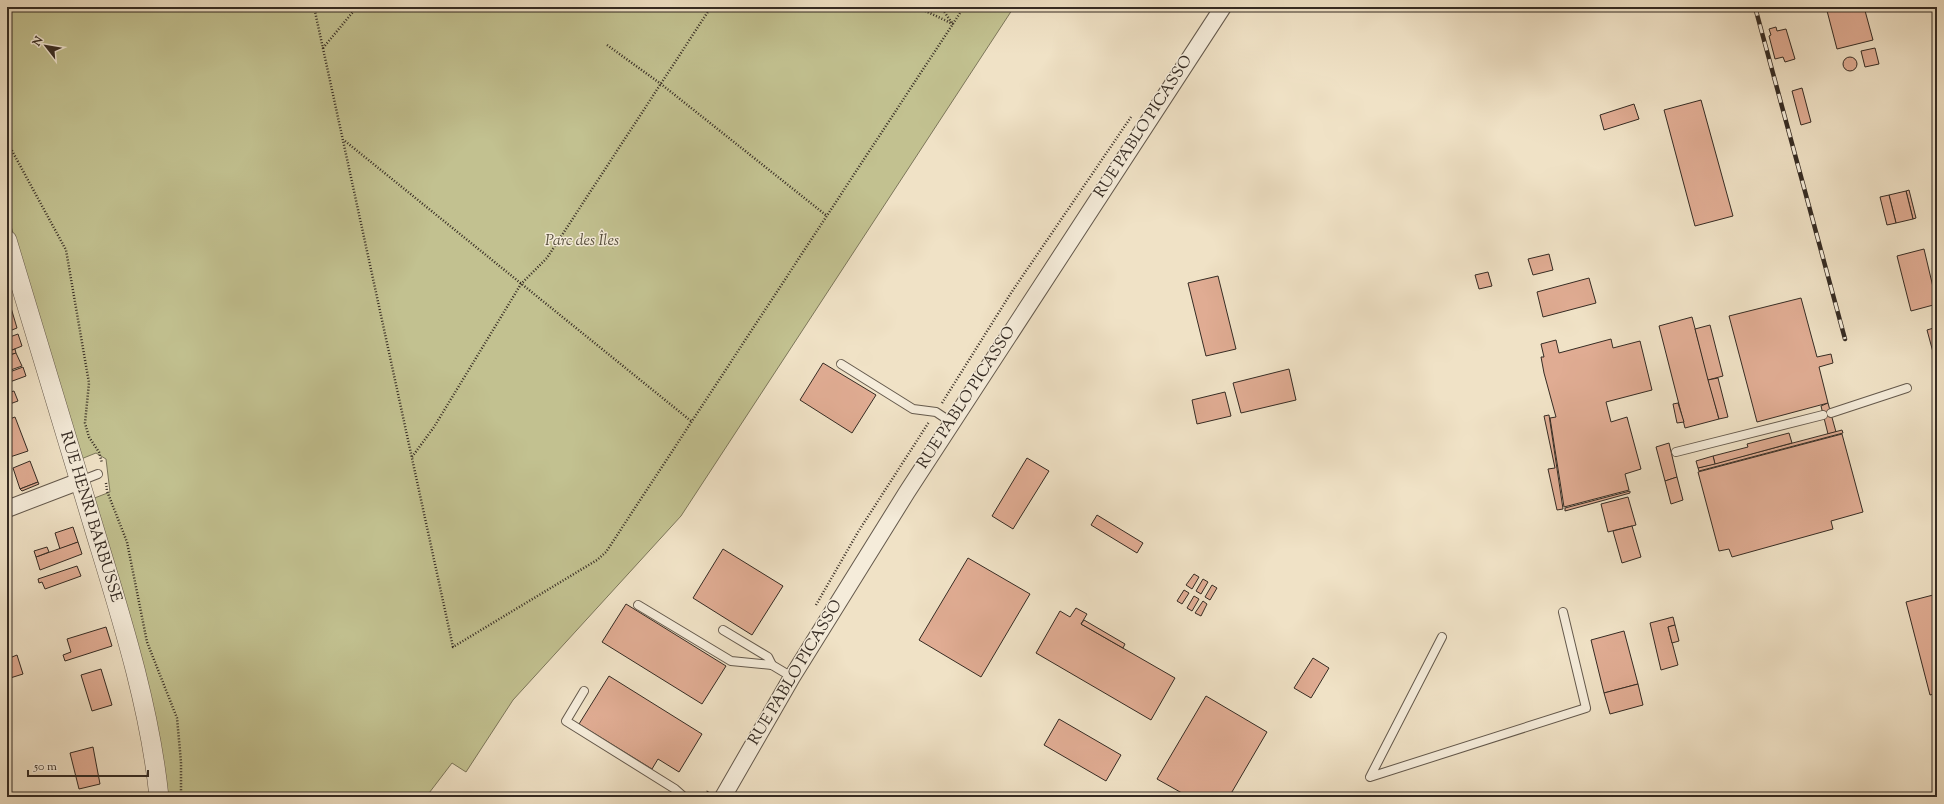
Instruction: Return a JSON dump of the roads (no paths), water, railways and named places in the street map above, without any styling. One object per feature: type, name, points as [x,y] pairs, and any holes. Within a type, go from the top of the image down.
[{"type":"street","name":"RUE PABLO PICASSO","points":[[723,797],[792,677],[951,422],[1223,7]]},
{"type":"street","name":"RUE HENRI BARBUSSE","points":[[7,240],[94,478],[148,727],[159,797]]},
{"type":"street","points":[[7,509],[94,478]]},
{"type":"lane","points":[[841,364],[913,409],[936,412],[951,422]]},
{"type":"lane","points":[[1676,452],[1827,414],[1906,388]]},
{"type":"lane","points":[[638,605],[731,661],[772,665],[792,677]]},
{"type":"lane","points":[[1442,637],[1370,777],[1586,708],[1563,612]]},
{"type":"lane","points":[[723,630],[768,657],[772,665]]},
{"type":"lane","points":[[584,691],[566,721],[675,789],[684,797]]},
{"type":"railway","points":[[1755,7],[1845,339]]},
{"type":"park label","name":"Parc des Îles","points":[[582,241]]}]
